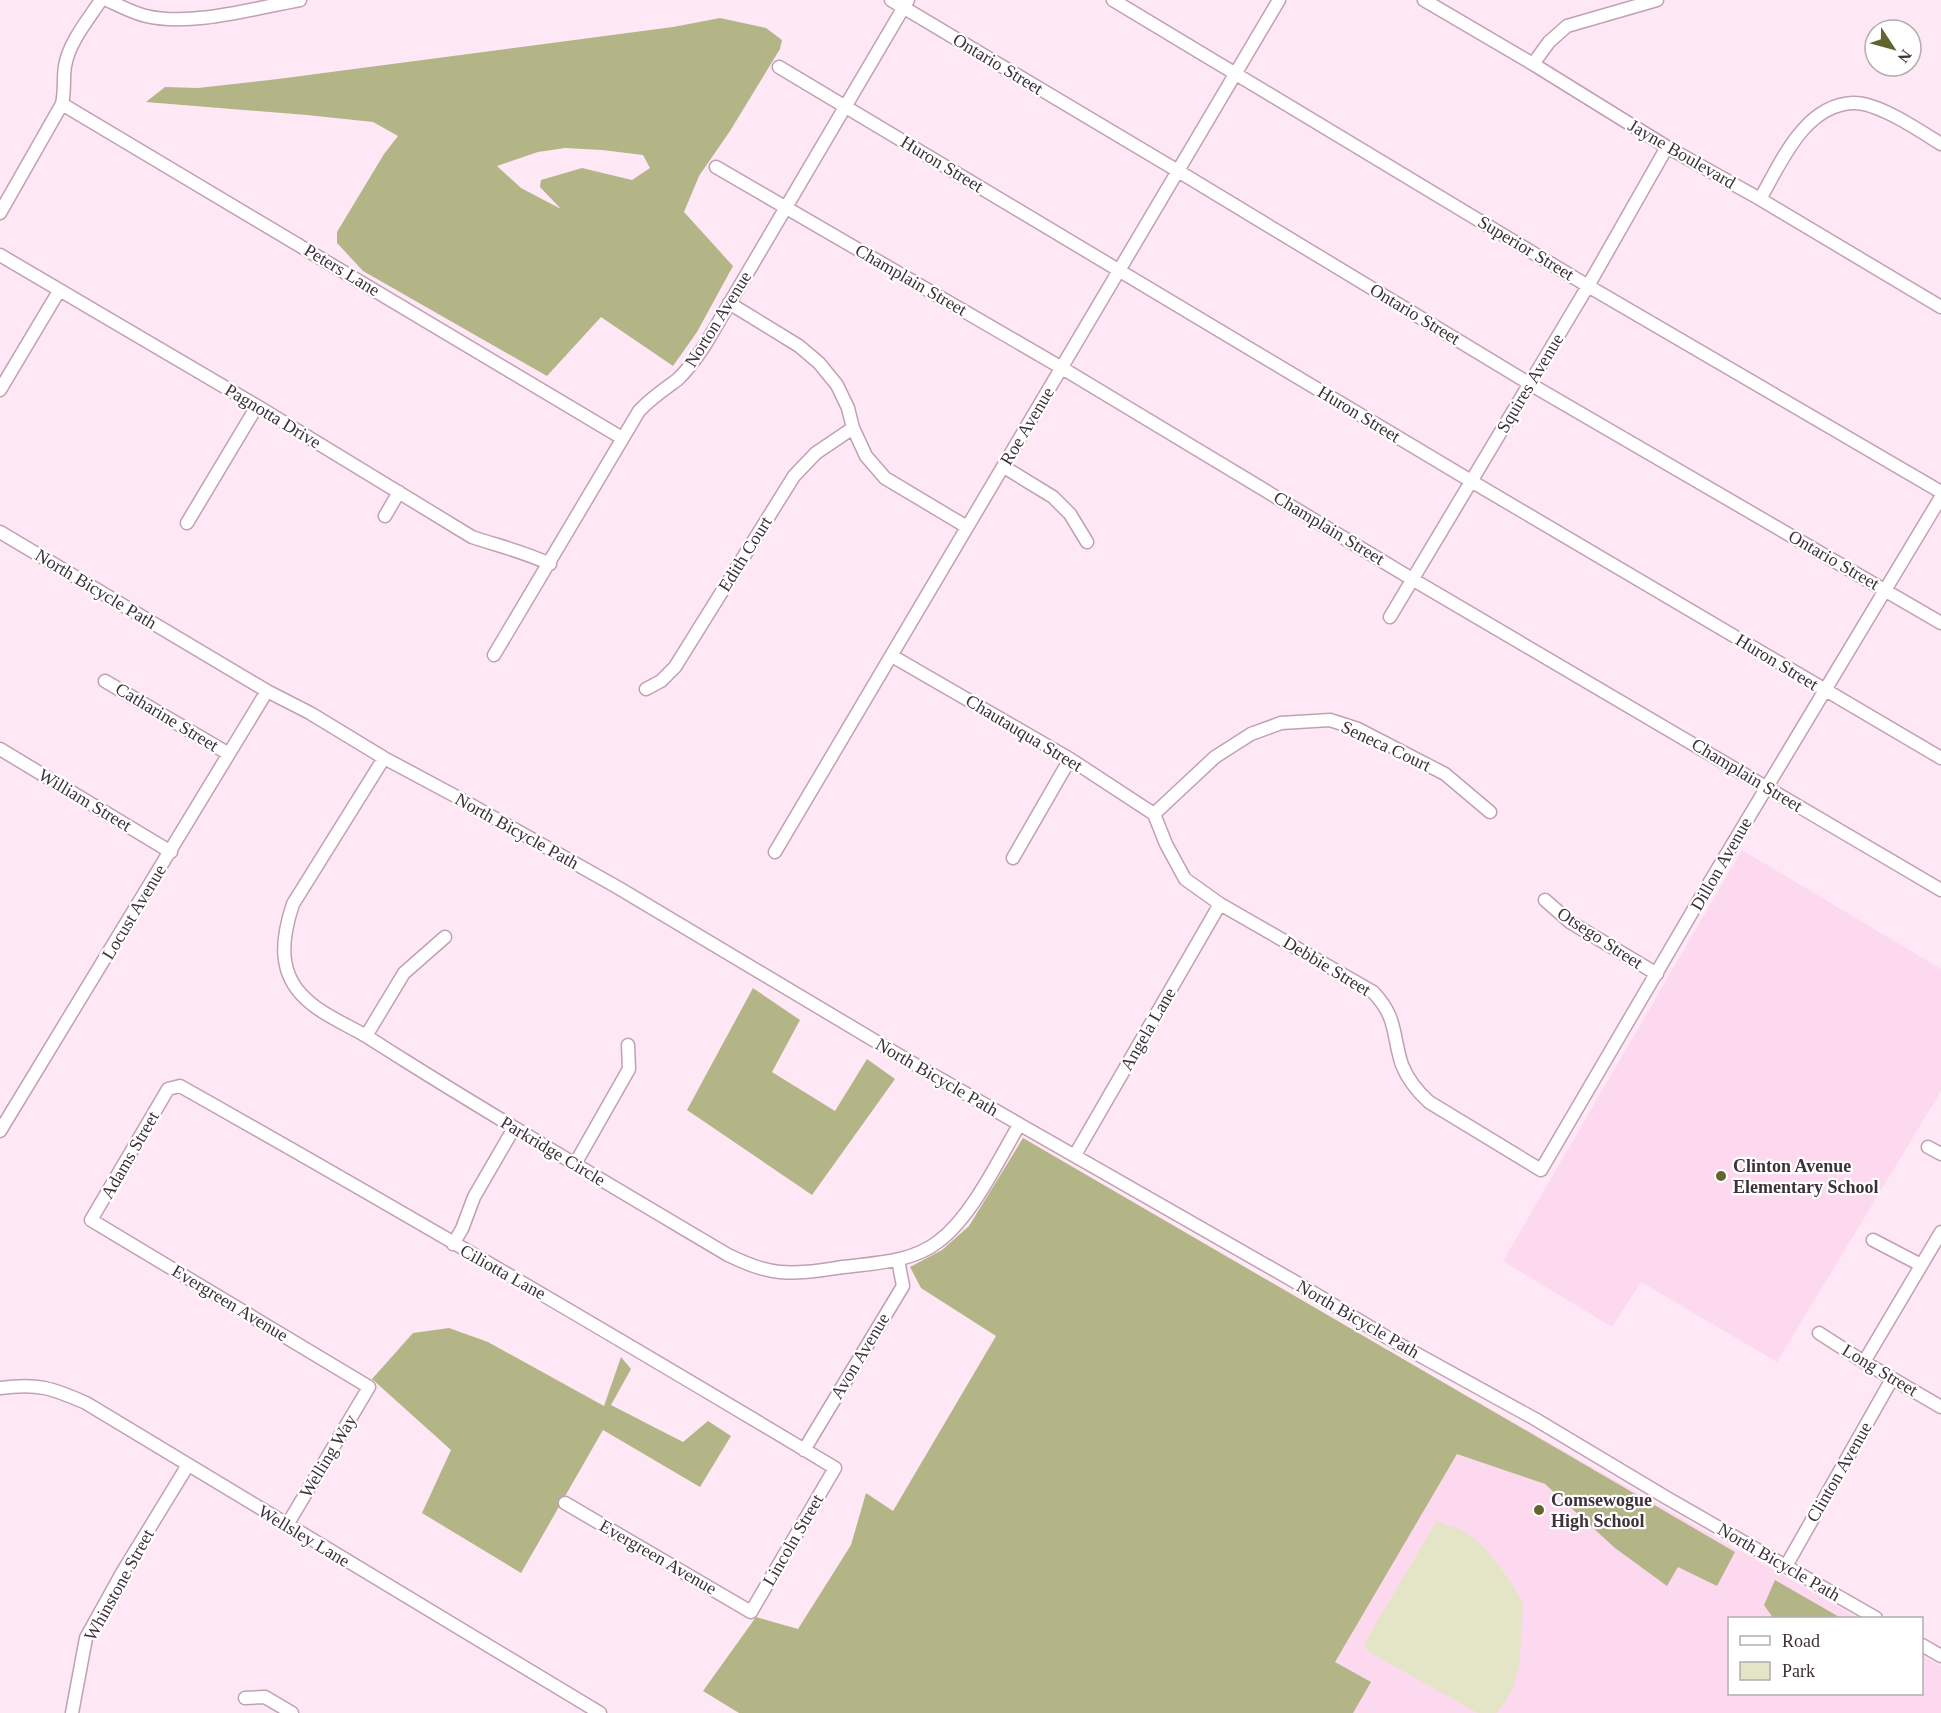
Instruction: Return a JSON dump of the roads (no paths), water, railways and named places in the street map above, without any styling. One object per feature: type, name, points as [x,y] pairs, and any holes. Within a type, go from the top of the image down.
[{"type":"street","points":[[0,213],[62,104],[65,66],[73,43],[101,0]]},
{"type":"street","points":[[107,0],[146,16],[172,20],[300,0]]},
{"type":"street","name":"Ontario Street","points":[[891,0],[906,4],[1530,384],[1941,623]]},
{"type":"street","name":"Superior Street","points":[[1113,0],[1588,286],[1941,494]]},
{"type":"street","name":"Roe Avenue","points":[[775,852],[1279,0]]},
{"type":"street","name":"Jayne Boulevard","points":[[1424,0],[1667,147],[1760,199],[1941,307]]},
{"type":"street","points":[[1533,64],[1549,42],[1567,26],[1657,0]]},
{"type":"street","name":"Norton Avenue","points":[[494,656],[639,411],[650,399],[677,380],[705,345],[906,4]]},
{"type":"street","name":"Huron Street","points":[[779,67],[1471,481],[1941,758]]},
{"type":"street","points":[[1760,199],[1789,147],[1804,128],[1820,115],[1835,108],[1854,103],[1876,109],[1901,120],[1941,144]]},
{"type":"street","name":"Peters Lane","points":[[62,104],[622,438]]},
{"type":"street","name":"Squires Avenue","points":[[1390,617],[1588,286],[1667,147]]},
{"type":"street","name":"Champlain Street","points":[[716,167],[1062,368],[1412,579],[1941,890]]},
{"type":"street","name":"Pagnotta Drive","points":[[0,255],[257,406],[472,537],[526,553],[550,564]]},
{"type":"street","points":[[0,390],[59,291]]},
{"type":"street","points":[[729,303],[799,346],[819,363],[837,386],[866,456],[885,478],[967,527]]},
{"type":"street","points":[[189,520],[257,406]]},
{"type":"street","name":"Edith Court","points":[[646,689],[661,681],[675,667],[794,476],[816,453],[853,428]]},
{"type":"street","points":[[1004,467],[1053,497],[1070,514],[1087,542]]},
{"type":"street","points":[[385,516],[399,492]]},
{"type":"street","name":"Dillon Avenue","points":[[1541,1170],[1941,494]]},
{"type":"street","name":"North Bicycle Path","points":[[0,532],[267,691],[578,865],[1019,1125],[1075,1155],[1388,1338],[1535,1419],[1874,1617]]},
{"type":"street","name":"Chautauqua Street","points":[[892,656],[1070,759],[1154,814]]},
{"type":"street","name":"Catharine Street","points":[[105,681],[229,753]]},
{"type":"street","name":"Locust Avenue","points":[[0,1131],[267,691]]},
{"type":"street","name":"Seneca Court","points":[[1154,814],[1215,757],[1251,734],[1281,723],[1330,720],[1358,729],[1445,774],[1490,812]]},
{"type":"street","name":"William Street","points":[[0,749],[171,852]]},
{"type":"street","name":"Parkridge Circle","points":[[384,758],[293,904],[285,927],[283,945],[290,978],[300,993],[329,1016],[366,1036],[514,1128],[728,1255],[753,1267],[797,1274],[898,1260],[920,1252],[939,1242],[955,1227],[969,1209],[1019,1125]]},
{"type":"street","points":[[1013,858],[1070,759]]},
{"type":"street","name":"Debbie Street","points":[[1154,814],[1166,844],[1185,879],[1220,904],[1374,992],[1393,1020],[1402,1064],[1407,1076],[1422,1096],[1541,1170]]},
{"type":"street","name":"Otsego Street","points":[[1545,900],[1570,922],[1657,974]]},
{"type":"street","name":"Angela Lane","points":[[1075,1155],[1220,904]]},
{"type":"street","points":[[366,1036],[404,973],[445,937]]},
{"type":"street","points":[[575,1164],[628,1069],[628,1045]]},
{"type":"street","name":"Ciliotta Lane","points":[[168,1089],[180,1086],[364,1190],[453,1244],[554,1300],[835,1468]]},
{"type":"street","name":"Adams Street","points":[[91,1221],[168,1089]]},
{"type":"street","points":[[453,1244],[462,1229],[474,1197],[514,1128]]},
{"type":"street","points":[[1928,1147],[1941,1154]]},
{"type":"street","name":"Evergreen Avenue","points":[[91,1221],[369,1387]]},
{"type":"street","points":[[1864,1362],[1941,1232]]},
{"type":"street","points":[[1873,1240],[1921,1265]]},
{"type":"street","name":"Avon Avenue","points":[[804,1450],[903,1286],[898,1260]]},
{"type":"street","name":"Long Street","points":[[1819,1333],[1941,1407]]},
{"type":"street","name":"Clinton Avenue","points":[[1786,1566],[1892,1379]]},
{"type":"street","name":"Wellsley Lane","points":[[0,1388],[34,1385],[86,1403],[600,1713]]},
{"type":"street","name":"Welling Way","points":[[286,1525],[369,1387]]},
{"type":"street","name":"Whinstone Street","points":[[72,1713],[86,1638],[122,1573],[188,1465]]},
{"type":"street","name":"Lincoln Street","points":[[751,1612],[835,1468]]},
{"type":"street","name":"Evergreen Avenue","points":[[565,1503],[751,1612]]},
{"type":"street","points":[[1923,1646],[1941,1656]]},
{"type":"street","points":[[245,1698],[265,1697],[292,1713]]},
{"type":"place","name":"Clinton Avenue Elementary School","points":[[1721,1176]]},
{"type":"place","name":"Comsewogue High School","points":[[1539,1510]]}]
